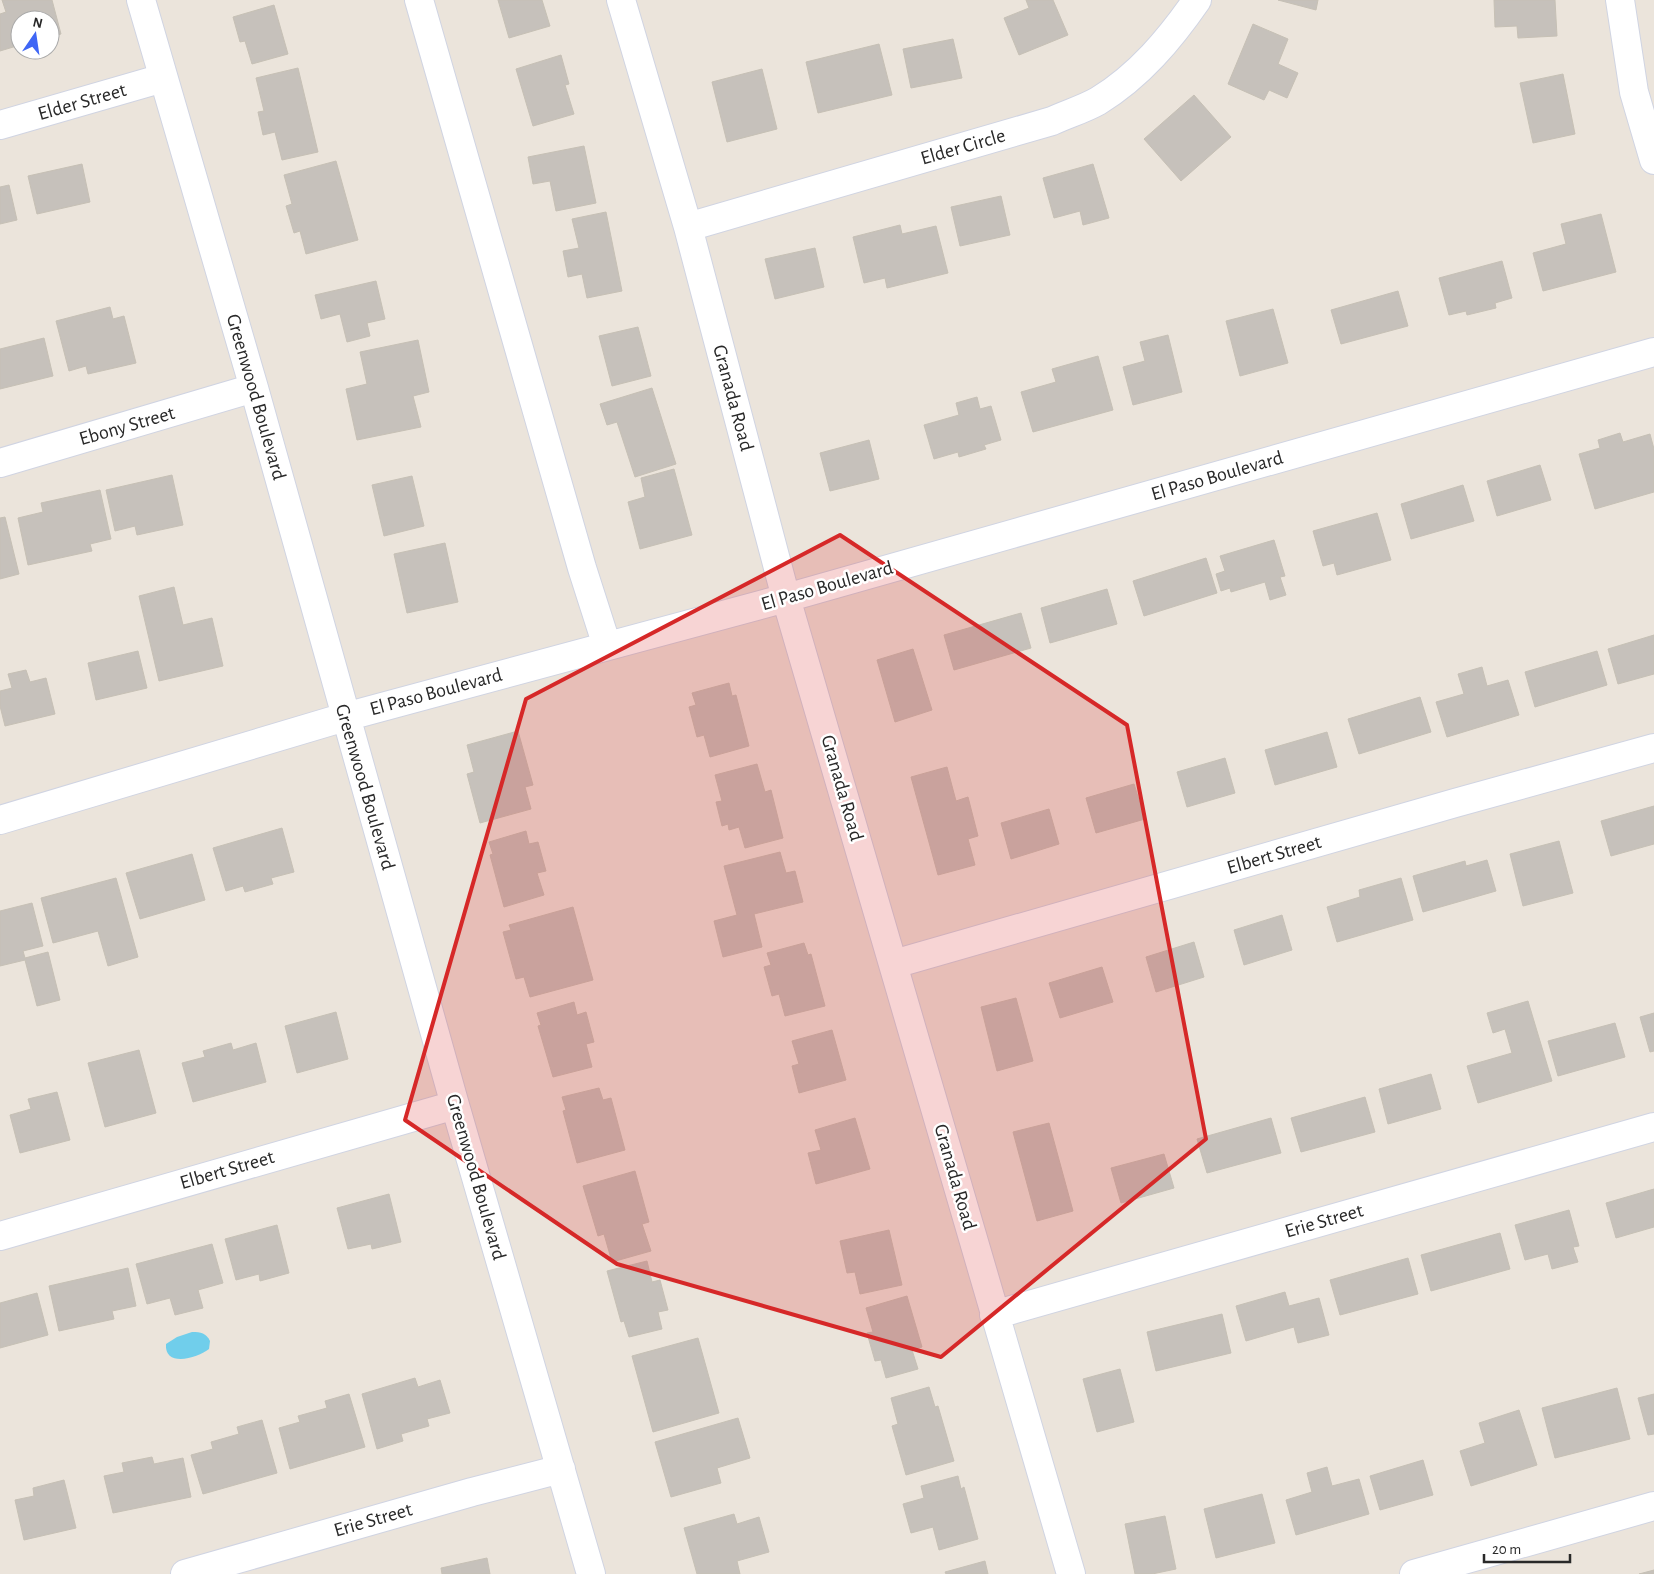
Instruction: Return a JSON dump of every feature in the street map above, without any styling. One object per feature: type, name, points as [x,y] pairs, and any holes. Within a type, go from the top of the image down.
[{"type":"street","name":"Greenwood Boulevard","points":[[141,0],[254,388],[455,1105],[591,1574]]},
{"type":"street","points":[[419,0],[582,568],[607,646]]},
{"type":"street","name":"Granada Road","points":[[621,0],[688,227],[786,598],[1071,1574]]},
{"type":"street","name":"Elder Circle","points":[[688,227],[1052,121],[1097,101],[1126,81],[1158,51],[1180,25],[1197,0]]},
{"type":"street","points":[[1620,0],[1634,92],[1654,160]]},
{"type":"street","name":"Elder Street","points":[[0,125],[164,78]]},
{"type":"street","name":"El Paso Boulevard","points":[[0,820],[345,717],[786,598],[1654,352]]},
{"type":"street","name":"Ebony Street","points":[[0,463],[254,388]]},
{"type":"street","name":"Elbert Street","points":[[894,964],[1654,748]]},
{"type":"street","name":"Elbert Street","points":[[0,1236],[455,1105]]},
{"type":"street","name":"Erie Street","points":[[994,1315],[1654,1127]]},
{"type":"street","name":"Erie Street","points":[[185,1574],[472,1492],[561,1469]]},
{"type":"street","points":[[1414,1574],[1654,1506]]},
{"type":"highlighted area","points":[[840,535],[1127,725],[1206,1139],[941,1357],[617,1264],[405,1120],[526,699]]},
{"type":"water","points":[[192,1332],[207,1336],[210,1341],[209,1349],[190,1358],[176,1359],[170,1356],[166,1344],[177,1337]]},
{"type":"building","points":[[2,0],[52,0],[55,10],[10,10],[10,48],[0,51],[0,14],[6,12]]},
{"type":"building","points":[[498,0],[542,0],[550,26],[509,38]]},
{"type":"building","points":[[1026,0],[1053,0],[1068,35],[1019,55],[1004,18],[1029,8]]},
{"type":"building","points":[[1278,0],[1318,0],[1316,10]]},
{"type":"building","points":[[1494,0],[1555,0],[1557,36],[1518,38],[1517,26],[1495,27]]},
{"type":"building","points":[[274,5],[288,54],[252,64],[245,41],[240,42],[233,17]]},
{"type":"building","points":[[1253,24],[1288,39],[1278,64],[1298,73],[1287,98],[1269,90],[1264,100],[1228,84]]},
{"type":"building","points":[[953,39],[962,78],[911,88],[903,49]]},
{"type":"building","points":[[879,44],[892,95],[818,113],[806,62]]},
{"type":"building","points":[[561,55],[569,84],[565,85],[574,114],[533,126],[516,69]]},
{"type":"building","points":[[298,68],[318,152],[282,160],[275,132],[263,135],[258,112],[264,111],[256,78]]},
{"type":"building","points":[[762,69],[777,129],[727,142],[712,82]]},
{"type":"building","points":[[1563,74],[1575,134],[1533,143],[1520,83]]},
{"type":"building","points":[[1194,95],[1231,137],[1181,181],[1144,139]]},
{"type":"building","points":[[584,146],[596,203],[556,211],[550,181],[533,184],[528,157]]},
{"type":"building","points":[[336,161],[358,240],[306,254],[300,231],[294,233],[286,206],[292,204],[284,175]]},
{"type":"building","points":[[82,164],[90,202],[37,214],[28,176]]},
{"type":"building","points":[[1093,164],[1109,218],[1083,225],[1080,211],[1054,218],[1043,178]]},
{"type":"building","points":[[9,185],[17,220],[0,224],[0,187]]},
{"type":"building","points":[[1001,196],[1010,235],[960,246],[951,207]]},
{"type":"building","points":[[606,212],[622,291],[587,298],[582,274],[568,277],[563,251],[579,248],[572,219]]},
{"type":"building","points":[[1601,214],[1616,272],[1543,291],[1533,253],[1566,244],[1561,224]]},
{"type":"building","points":[[900,225],[902,234],[936,226],[948,273],[887,288],[885,278],[864,283],[853,237]]},
{"type":"building","points":[[815,248],[824,287],[775,299],[765,259]]},
{"type":"building","points":[[1502,261],[1512,298],[1495,303],[1496,308],[1467,315],[1466,311],[1449,315],[1439,278]]},
{"type":"building","points":[[376,281],[385,319],[367,323],[370,336],[347,342],[340,314],[321,319],[315,295]]},
{"type":"building","points":[[1398,291],[1408,326],[1341,344],[1331,310]]},
{"type":"building","points":[[110,307],[113,319],[124,316],[136,363],[88,374],[86,366],[69,371],[56,321]]},
{"type":"building","points":[[1273,309],[1288,363],[1240,376],[1226,321]]},
{"type":"building","points":[[638,327],[651,376],[612,386],[599,336]]},
{"type":"building","points":[[1168,335],[1182,392],[1133,405],[1123,367],[1145,361],[1140,342]]},
{"type":"building","points":[[44,338],[53,376],[0,389],[0,349]]},
{"type":"building","points":[[418,340],[429,392],[413,396],[421,427],[357,440],[346,389],[367,384],[360,352]]},
{"type":"building","points":[[1098,356],[1113,410],[1033,432],[1021,392],[1056,382],[1052,369]]},
{"type":"building","points":[[652,388],[676,464],[635,477],[617,422],[607,425],[600,404]]},
{"type":"building","points":[[977,397],[980,409],[991,406],[1001,440],[984,445],[986,449],[959,457],[958,452],[934,459],[924,425],[959,415],[956,403]]},
{"type":"building","points":[[1620,433],[1623,442],[1650,434],[1654,449],[1654,492],[1595,509],[1579,454],[1600,448],[1598,440]]},
{"type":"building","points":[[869,440],[879,479],[830,491],[820,453]]},
{"type":"building","points":[[1540,465],[1551,500],[1497,516],[1487,481]]},
{"type":"building","points":[[674,469],[692,535],[640,549],[628,502],[645,497],[641,478]]},
{"type":"building","points":[[172,475],[183,525],[137,535],[135,526],[115,531],[106,490]]},
{"type":"building","points":[[412,476],[424,526],[384,536],[372,485]]},
{"type":"building","points":[[1463,485],[1474,521],[1411,539],[1401,504]]},
{"type":"building","points":[[100,490],[111,539],[90,544],[92,551],[28,565],[18,518],[43,512],[41,503]]},
{"type":"building","points":[[1377,513],[1391,560],[1337,575],[1334,563],[1323,566],[1313,531]]},
{"type":"building","points":[[5,517],[19,574],[0,579],[0,518]]},
{"type":"building","points":[[1274,540],[1285,576],[1280,577],[1286,595],[1270,600],[1265,582],[1231,592],[1230,588],[1221,591],[1216,574],[1225,571],[1220,556]]},
{"type":"building","points":[[445,543],[458,602],[407,613],[394,554]]},
{"type":"building","points":[[1206,558],[1217,593],[1144,616],[1133,581]]},
{"type":"building","points":[[174,587],[183,625],[212,618],[223,666],[159,681],[139,596]]},
{"type":"building","points":[[1107,589],[1117,624],[1050,643],[1041,608]]},
{"type":"building","points":[[1021,613],[1031,648],[954,670],[944,635]]},
{"type":"building","points":[[1654,635],[1654,674],[1618,684],[1608,649]]},
{"type":"building","points":[[913,649],[932,710],[895,722],[877,660]]},
{"type":"building","points":[[138,651],[147,688],[96,700],[88,663]]},
{"type":"building","points":[[1597,651],[1607,685],[1535,707],[1525,672]]},
{"type":"building","points":[[1482,667],[1487,686],[1508,680],[1519,715],[1447,737],[1436,702],[1464,694],[1458,674]]},
{"type":"building","points":[[26,670],[30,682],[46,678],[55,714],[5,726],[0,706],[0,691],[12,688],[8,674]]},
{"type":"building","points":[[729,683],[732,696],[736,695],[749,746],[710,757],[704,735],[697,737],[689,707],[696,705],[692,693]]},
{"type":"building","points":[[1420,697],[1431,732],[1359,754],[1348,719]]},
{"type":"building","points":[[518,731],[533,785],[525,787],[531,809],[480,823],[467,774],[474,772],[467,745]]},
{"type":"building","points":[[1327,732],[1337,767],[1275,785],[1265,750]]},
{"type":"building","points":[[1225,758],[1235,793],[1187,807],[1177,772]]},
{"type":"building","points":[[757,764],[765,792],[771,790],[783,838],[745,848],[739,827],[729,830],[728,824],[722,826],[716,802],[722,801],[715,775]]},
{"type":"building","points":[[947,767],[956,801],[968,797],[978,836],[968,839],[975,865],[938,875],[911,777]]},
{"type":"building","points":[[1134,784],[1145,819],[1096,833],[1086,798]]},
{"type":"building","points":[[1654,806],[1654,844],[1611,856],[1601,821]]},
{"type":"building","points":[[1049,809],[1059,844],[1011,859],[1001,823]]},
{"type":"building","points":[[282,828],[294,872],[271,878],[273,884],[245,892],[243,886],[226,891],[213,848]]},
{"type":"building","points":[[526,831],[529,844],[538,842],[546,871],[537,873],[544,895],[504,907],[490,855],[493,854],[489,842]]},
{"type":"building","points":[[1559,841],[1573,893],[1523,906],[1510,854]]},
{"type":"building","points":[[780,852],[786,873],[795,871],[803,902],[754,914],[762,947],[723,957],[714,921],[737,915],[724,866]]},
{"type":"building","points":[[192,854],[205,900],[140,919],[126,873]]},
{"type":"building","points":[[1487,860],[1496,891],[1423,912],[1413,876],[1465,861],[1466,866]]},
{"type":"building","points":[[116,878],[138,957],[108,966],[98,931],[53,943],[41,898]]},
{"type":"building","points":[[1401,878],[1413,920],[1337,942],[1327,907],[1360,897],[1359,890]]},
{"type":"building","points":[[32,903],[43,946],[23,951],[25,958],[48,952],[60,1000],[37,1006],[25,960],[0,966],[0,911]]},
{"type":"building","points":[[573,907],[593,980],[530,997],[524,977],[516,979],[503,932],[511,930],[509,925]]},
{"type":"building","points":[[1282,915],[1292,950],[1244,965],[1234,930]]},
{"type":"building","points":[[1194,942],[1204,977],[1156,992],[1146,957]]},
{"type":"building","points":[[804,943],[808,955],[811,954],[825,1006],[785,1016],[779,994],[772,996],[764,967],[771,965],[767,953]]},
{"type":"building","points":[[1102,967],[1113,1002],[1060,1018],[1049,983]]},
{"type":"building","points":[[1016,998],[1033,1061],[997,1071],[981,1007]]},
{"type":"building","points":[[1528,1001],[1552,1081],[1478,1103],[1467,1066],[1512,1053],[1505,1029],[1493,1033],[1487,1013]]},
{"type":"building","points":[[574,1002],[577,1015],[586,1012],[594,1042],[586,1044],[592,1067],[553,1077],[538,1026],[541,1025],[537,1013]]},
{"type":"building","points":[[336,1012],[348,1059],[297,1073],[285,1026]]},
{"type":"building","points":[[1654,1013],[1654,1051],[1650,1052],[1640,1017]]},
{"type":"building","points":[[1615,1023],[1625,1057],[1558,1076],[1548,1041]]},
{"type":"building","points":[[832,1030],[846,1080],[799,1093],[792,1066],[799,1064],[792,1041]]},
{"type":"building","points":[[231,1043],[233,1050],[256,1043],[266,1082],[193,1102],[182,1063],[205,1057],[203,1051]]},
{"type":"building","points":[[139,1050],[156,1113],[105,1127],[88,1063]]},
{"type":"building","points":[[1431,1074],[1441,1109],[1388,1124],[1379,1089]]},
{"type":"building","points":[[599,1088],[603,1100],[611,1098],[625,1150],[577,1163],[563,1111],[566,1110],[562,1097]]},
{"type":"building","points":[[57,1092],[70,1140],[20,1153],[10,1115],[31,1109],[28,1099]]},
{"type":"building","points":[[1365,1097],[1375,1132],[1301,1152],[1291,1118]]},
{"type":"building","points":[[855,1118],[870,1169],[816,1184],[808,1153],[821,1150],[815,1130]]},
{"type":"building","points":[[1271,1118],[1281,1153],[1207,1173],[1197,1139]]},
{"type":"building","points":[[1049,1123],[1073,1211],[1037,1221],[1013,1132]]},
{"type":"building","points":[[1164,1154],[1174,1188],[1121,1203],[1111,1168]]},
{"type":"building","points":[[635,1171],[649,1222],[642,1224],[651,1251],[612,1262],[604,1234],[598,1236],[583,1186]]},
{"type":"building","points":[[1654,1189],[1654,1227],[1616,1238],[1606,1203]]},
{"type":"building","points":[[389,1194],[401,1242],[372,1249],[371,1244],[348,1249],[337,1208]]},
{"type":"building","points":[[1569,1210],[1579,1246],[1573,1247],[1578,1262],[1552,1269],[1548,1254],[1525,1260],[1515,1225]]},
{"type":"building","points":[[277,1225],[289,1273],[260,1281],[259,1274],[236,1280],[225,1239]]},
{"type":"building","points":[[889,1230],[902,1285],[860,1294],[855,1272],[847,1273],[840,1241]]},
{"type":"building","points":[[1500,1233],[1510,1269],[1431,1291],[1421,1255]]},
{"type":"building","points":[[212,1244],[223,1283],[198,1290],[203,1308],[175,1315],[170,1298],[147,1304],[136,1264]]},
{"type":"building","points":[[1408,1258],[1418,1294],[1340,1315],[1330,1280]]},
{"type":"building","points":[[647,1261],[652,1282],[660,1280],[668,1310],[658,1312],[662,1329],[629,1337],[624,1321],[621,1322],[607,1271]]},
{"type":"building","points":[[128,1268],[136,1306],[112,1311],[114,1319],[59,1331],[49,1286]]},
{"type":"building","points":[[1285,1292],[1289,1306],[1319,1298],[1329,1335],[1298,1343],[1294,1327],[1246,1341],[1236,1306]]},
{"type":"building","points":[[37,1293],[48,1335],[0,1348],[0,1303]]},
{"type":"building","points":[[907,1296],[922,1347],[912,1350],[918,1369],[886,1378],[881,1360],[875,1361],[867,1333],[873,1332],[866,1308]]},
{"type":"building","points":[[1222,1314],[1231,1353],[1156,1371],[1147,1332]]},
{"type":"building","points":[[698,1338],[719,1413],[653,1432],[632,1356]]},
{"type":"building","points":[[1120,1369],[1134,1422],[1097,1432],[1083,1379]]},
{"type":"building","points":[[415,1378],[418,1387],[440,1380],[450,1413],[427,1419],[429,1426],[401,1434],[403,1441],[377,1449],[362,1394]]},
{"type":"building","points":[[929,1387],[935,1407],[938,1406],[954,1461],[906,1475],[892,1426],[898,1424],[891,1398]]},
{"type":"building","points":[[1617,1388],[1630,1439],[1555,1458],[1542,1408]]},
{"type":"building","points":[[349,1394],[365,1447],[290,1469],[279,1428],[300,1422],[298,1416],[327,1408],[325,1401]]},
{"type":"building","points":[[1654,1394],[1654,1434],[1648,1435],[1638,1398]]},
{"type":"building","points":[[1519,1410],[1537,1465],[1471,1486],[1460,1451],[1485,1443],[1479,1423]]},
{"type":"building","points":[[738,1418],[750,1458],[717,1468],[721,1483],[671,1497],[655,1442]]},
{"type":"building","points":[[262,1420],[277,1473],[203,1494],[191,1455],[213,1449],[211,1442],[239,1434],[237,1427]]},
{"type":"building","points":[[152,1457],[154,1464],[183,1458],[191,1497],[113,1513],[104,1476],[124,1472],[122,1463]]},
{"type":"building","points":[[1423,1460],[1433,1495],[1380,1510],[1370,1476]]},
{"type":"building","points":[[1327,1467],[1332,1486],[1359,1479],[1369,1514],[1296,1535],[1286,1500],[1312,1492],[1307,1473]]},
{"type":"building","points":[[958,1476],[961,1489],[964,1487],[978,1539],[939,1550],[933,1527],[911,1533],[903,1504],[924,1498],[921,1486]]},
{"type":"building","points":[[64,1480],[76,1528],[24,1540],[15,1500],[34,1496],[33,1488]]},
{"type":"building","points":[[1262,1494],[1275,1543],[1216,1558],[1204,1509]]},
{"type":"building","points":[[734,1514],[737,1524],[759,1517],[769,1552],[737,1561],[740,1574],[697,1574],[684,1528]]},
{"type":"building","points":[[1165,1516],[1176,1569],[1152,1574],[1135,1574],[1125,1524]]},
{"type":"building","points":[[487,1558],[490,1574],[442,1574],[441,1568]]},
{"type":"building","points":[[985,1561],[988,1574],[946,1574],[945,1572]]},
{"type":"building","points":[[1654,1570],[1654,1574],[1639,1574]]}]
